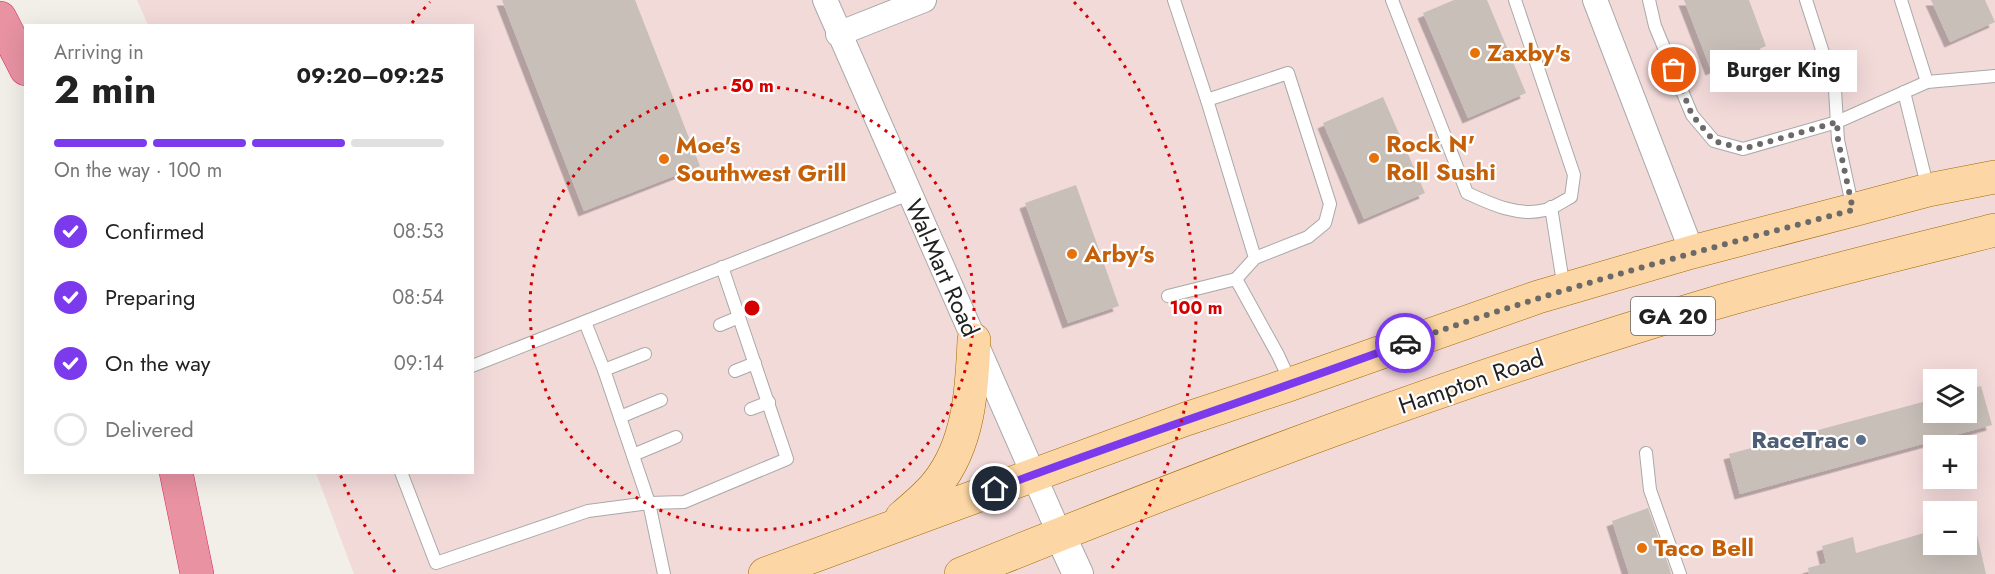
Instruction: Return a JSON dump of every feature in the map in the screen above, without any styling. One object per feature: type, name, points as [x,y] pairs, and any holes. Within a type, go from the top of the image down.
[{"type":"highway","points":[[0,18],[24,65]]},
{"type":"highway","points":[[176,474],[197,574]]},
{"type":"main road","name":"GA 20","points":[[765,574],[1186,419],[1441,330],[1564,290],[1692,252],[1928,190],[1995,177]]},
{"type":"main road","name":"Hampton Road","points":[[960,574],[1361,420],[1535,359],[1720,302],[1995,230]]},
{"type":"main road","points":[[888,528],[936,486],[948,468],[962,438],[973,374],[974,340]]},
{"type":"street","name":"Wal-Mart Road","points":[[825,0],[1060,536]]},
{"type":"street","points":[[838,34],[924,0]]},
{"type":"street","points":[[1595,0],[1692,252]]},
{"type":"street","points":[[1060,536],[1078,574]]},
{"type":"lane","points":[[1174,0],[1255,258]]},
{"type":"lane","points":[[1392,0],[1467,193],[1489,203],[1520,212],[1545,210],[1571,197],[1574,175],[1515,0]]},
{"type":"lane","points":[[1649,0],[1656,26],[1692,115],[1714,141],[1743,149],[1837,122],[1927,82],[1995,76]]},
{"type":"lane","points":[[1806,0],[1835,90],[1838,140],[1853,210]]},
{"type":"lane","points":[[1900,0],[1927,82]]},
{"type":"lane","points":[[1168,296],[1236,279],[1255,258],[1308,237],[1325,223],[1330,204],[1288,73],[1207,100]]},
{"type":"lane","points":[[1904,92],[1928,190]]},
{"type":"lane","points":[[474,365],[909,194]]},
{"type":"lane","points":[[1551,207],[1564,290]]},
{"type":"lane","points":[[402,474],[436,563],[588,511],[649,503],[684,502],[787,459],[722,267]]},
{"type":"lane","points":[[1236,279],[1278,355],[1291,384]]},
{"type":"lane","points":[[720,325],[739,317]]},
{"type":"lane","points":[[585,322],[604,369],[649,503],[664,574]]},
{"type":"lane","points":[[604,369],[645,354]]},
{"type":"lane","points":[[735,371],[755,363]]},
{"type":"lane","points":[[620,417],[661,400]]},
{"type":"lane","points":[[751,409],[769,402]]},
{"type":"lane","points":[[633,455],[676,437]]},
{"type":"lane","points":[[1646,453],[1650,490],[1680,574]]},
{"type":"shaded area","points":[[137,0],[1995,0],[1995,574],[354,574],[316,474],[474,474],[474,24],[148,24]]},
{"type":"building","points":[[502,0],[635,0],[700,166],[584,211]]},
{"type":"building","name":"Zaxby's","points":[[1454,0],[1487,0],[1526,93],[1468,118],[1423,13]]},
{"type":"building","points":[[1684,0],[1749,0],[1766,46],[1711,70]]},
{"type":"building","points":[[1931,0],[1985,0],[1995,22],[1950,42]]},
{"type":"building","name":"Rock N' Roll Sushi","points":[[1383,97],[1425,193],[1364,219],[1323,123]]},
{"type":"building","name":"Arby's","points":[[1076,185],[1119,306],[1068,323],[1025,203]]},
{"type":"building","name":"RaceTrac","points":[[1981,386],[1992,425],[1955,435],[1923,435],[1923,444],[1740,494],[1729,454],[1923,402],[1923,423],[1977,423],[1977,387]]},
{"type":"building","name":"Taco Bell","points":[[1648,508],[1671,574],[1629,574],[1612,521]]},
{"type":"building","points":[[1923,533],[1923,555],[1977,555],[1977,535],[1986,574],[1809,574],[1808,568],[1826,563],[1822,546],[1853,537],[1856,553]]},
{"type":"way so far","points":[[1405,343],[1538,297],[1692,252],[1853,210],[1838,140],[1837,122],[1743,149],[1714,141],[1692,115],[1674,70]]},
{"type":"place","name":"Zaxby's","points":[[1475,53]]},
{"type":"place","name":"Burger King","points":[[1674,70]]},
{"type":"place","name":"Rock N' Roll Sushi","points":[[1374,158]]},
{"type":"place","name":"Moe's Southwest Grill","points":[[664,159]]},
{"type":"place","name":"Arby's","points":[[1072,254]]},
{"type":"place","name":"RaceTrac","points":[[1861,440]]},
{"type":"place","name":"Taco Bell","points":[[1642,548]]},
{"type":"route","points":[[995,489],[1186,419],[1405,343]]}]
